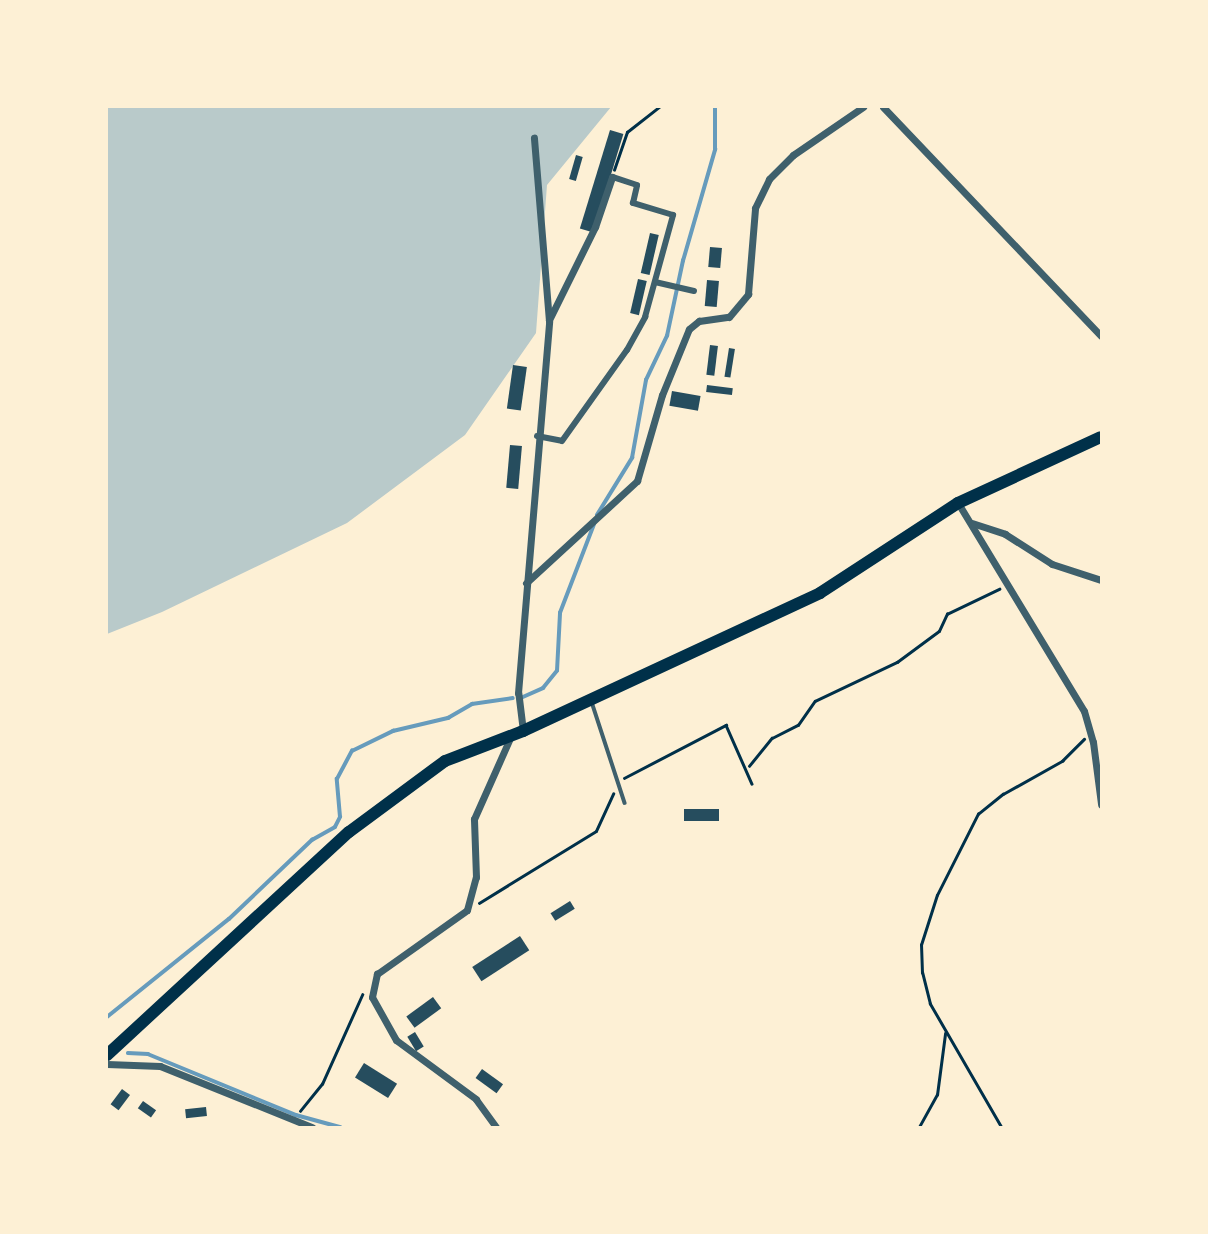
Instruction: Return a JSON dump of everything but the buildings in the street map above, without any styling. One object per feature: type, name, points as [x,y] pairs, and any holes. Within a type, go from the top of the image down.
[{"type":"main road","points":[[107,1055],[364,819],[444,761],[517,734],[820,593],[958,503],[1101,437]]},
{"type":"street","points":[[526,583],[637,481],[662,395],[689,329],[699,321],[729,317],[748,294],[755,208],[769,179],[793,155],[863,107]]},
{"type":"street","points":[[883,107],[1101,336]]},
{"type":"street","points":[[496,1127],[476,1099],[396,1041],[376,1005],[373,985],[377,974],[467,909],[476,877],[474,819],[517,734],[537,436],[549,321],[534,138]]},
{"type":"street","points":[[537,436],[562,441],[628,350],[645,317],[673,215],[633,203],[637,185],[612,177],[595,227],[549,321]]},
{"type":"street","points":[[655,282],[690,290]]},
{"type":"street","points":[[958,503],[1013,590],[1089,727],[1101,804]]},
{"type":"street","points":[[972,523],[1005,534],[1052,564],[1101,580]]},
{"type":"street","points":[[107,1064],[160,1066],[312,1127]]},
{"type":"lane","points":[[590,699],[625,803]]},
{"type":"path","points":[[612,177],[627,132],[659,107]]},
{"type":"path","points":[[748,767],[772,738],[798,725],[815,701],[897,662],[939,631],[947,614],[1000,589],[1013,590]]},
{"type":"path","points":[[467,909],[601,826],[618,781],[726,726],[748,767],[752,784]]},
{"type":"path","points":[[1001,1127],[930,1004],[920,959],[925,928],[953,859],[978,814],[1003,794],[1062,761],[1077,748],[1089,727]]},
{"type":"path","points":[[293,1119],[322,1084],[356,1004],[373,985]]},
{"type":"path","points":[[919,1127],[937,1095],[945,1034]]},
{"type":"shaded area","points":[[107,107],[611,107],[547,185],[536,333],[465,435],[347,523],[162,612],[107,634]]},
{"type":"waterway","points":[[597,515],[632,458],[646,380],[667,336],[683,261],[715,150],[715,107]]},
{"type":"waterway","points":[[523,697],[543,688],[557,671],[560,613],[595,522]]},
{"type":"waterway","points":[[107,1017],[229,919],[312,840],[335,827],[340,817],[337,779],[352,751],[393,731],[448,718],[472,704],[513,698]]},
{"type":"waterway","points":[[128,1053],[148,1054],[296,1115],[340,1127]]}]
